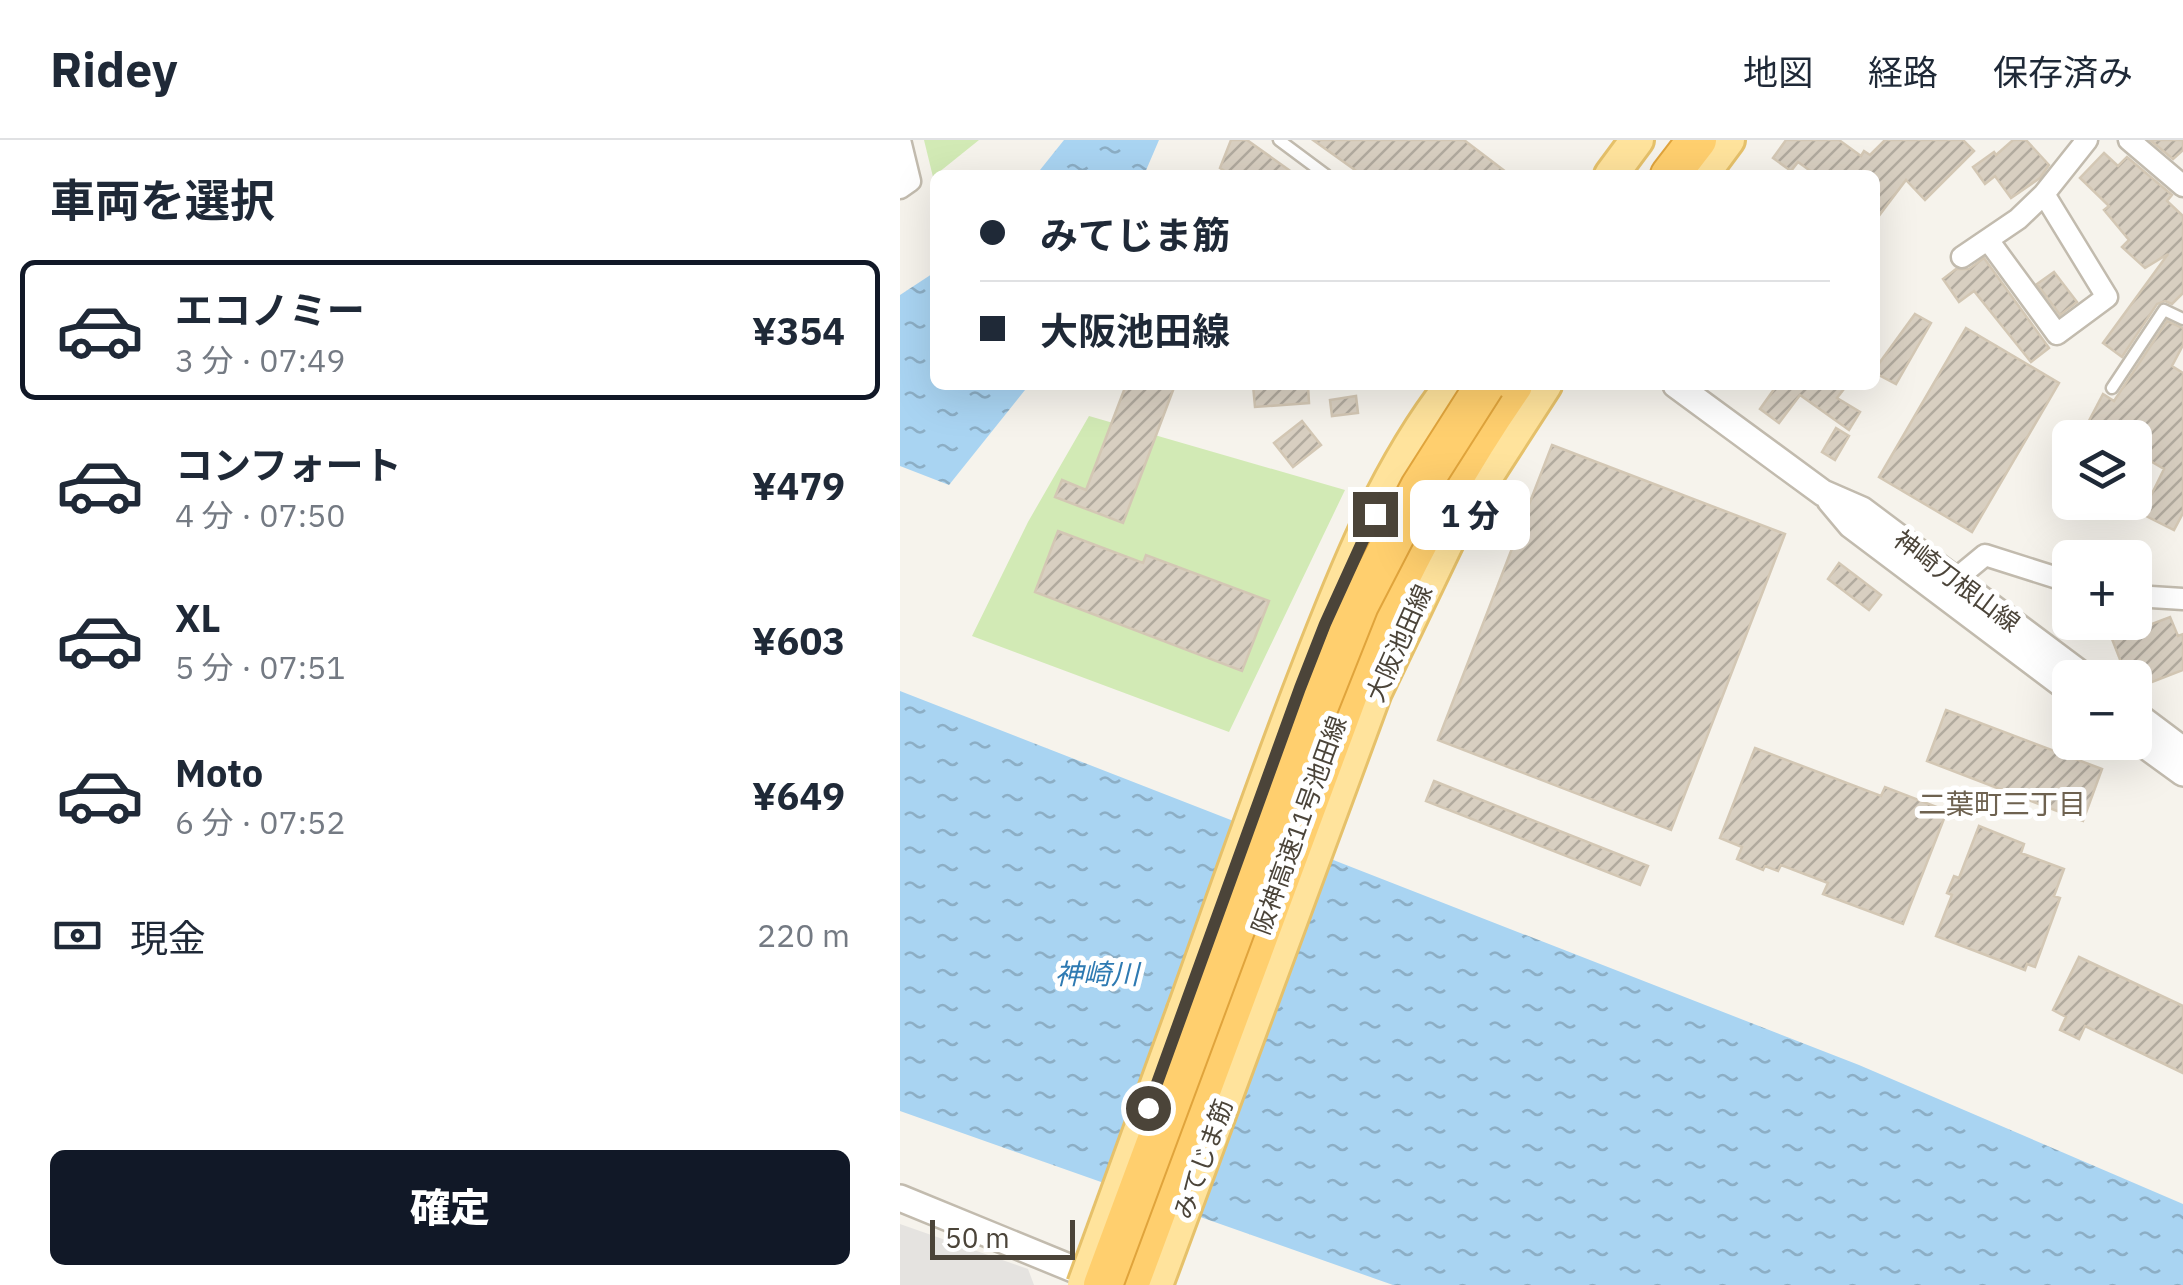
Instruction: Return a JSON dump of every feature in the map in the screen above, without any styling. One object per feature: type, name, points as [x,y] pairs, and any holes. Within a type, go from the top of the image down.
[{"type":"highway","points":[[1644,170],[1666,140]]},
{"type":"highway","points":[[1674,170],[1697,140]]},
{"type":"highway","name":"阪神高速11号池田線","points":[[1081,1281],[1359,606],[1420,487],[1481,390]]},
{"type":"highway","name":"阪神高速11号池田線","points":[[1130,1285],[1354,678],[1382,613],[1442,496],[1510,390]]},
{"type":"main road","points":[[1615,170],[1637,140]]},
{"type":"main road","points":[[1706,170],[1728,140]]},
{"type":"main road","points":[[1081,1281],[1288,721],[1362,538],[1400,466],[1449,390]]},
{"type":"main road","name":"大阪池田線","points":[[1249,1032],[1376,692],[1456,522],[1541,390]]},
{"type":"main road","name":"みてじま筋","points":[[1156,1285],[1249,1032]]},
{"type":"street","points":[[900,140],[910,181],[900,188]]},
{"type":"street","points":[[1962,257],[2018,219],[2044,194],[2087,140]]},
{"type":"street","points":[[2129,140],[2183,186]]},
{"type":"street","points":[[1988,240],[2057,334],[2107,296],[2044,194]]},
{"type":"street","name":"神崎刀根山線","points":[[1683,390],[1823,493],[1862,510],[2052,675]]},
{"type":"street","points":[[1947,587],[1985,554],[2052,576]]},
{"type":"street","name":"神崎刀根山線","points":[[1947,587],[2059,660]]},
{"type":"street","points":[[2152,597],[2183,600]]},
{"type":"street","points":[[2152,727],[2183,750]]},
{"type":"street","points":[[2152,751],[2183,774]]},
{"type":"street","points":[[900,1198],[1081,1281],[1114,1285]]},
{"type":"lane","points":[[1279,140],[1319,170]]},
{"type":"lane","points":[[2112,388],[2164,310],[2183,319]]},
{"type":"green space","points":[[924,140],[979,140],[942,170],[931,170]]},
{"type":"green space","points":[[1089,416],[1345,490],[1229,732],[972,636],[1028,522]]},
{"type":"shaded area","points":[[900,1224],[1028,1269],[1034,1285],[900,1285]]},
{"type":"water","points":[[1064,140],[1159,140],[1146,170],[1040,170]]},
{"type":"water","points":[[930,275],[930,390],[1025,390],[949,485],[900,466],[900,295]]},
{"type":"water","name":"神崎川","points":[[900,691],[1859,1065],[2183,1204],[2183,1285],[1393,1285],[900,1111]]},
{"type":"building","points":[[1231,140],[1247,140],[1289,170],[1223,170],[1220,168]]},
{"type":"building","points":[[1313,140],[1464,140],[1503,170],[1355,170]]},
{"type":"building","points":[[1786,140],[1839,140],[1861,156],[1864,151],[1870,155],[1885,140],[1963,140],[1974,151],[1925,200],[1906,180],[1880,214],[1880,170],[1809,170],[1798,162],[1790,170],[1773,158]]},
{"type":"building","points":[[2013,140],[2026,140],[2049,165],[2040,178],[2011,198],[1995,176],[1985,184],[1973,167]]},
{"type":"building","points":[[2150,140],[2183,140],[2183,150],[2173,159]]},
{"type":"building","points":[[2104,153],[2118,166],[2127,157],[2172,195],[2167,201],[2183,216],[2183,293],[2172,304],[2157,304],[2122,357],[2103,343],[2168,254],[2145,268],[2122,247],[2129,240],[2104,210],[2109,206],[2080,178]]},
{"type":"building","points":[[1984,258],[2049,348],[2031,362],[1974,291],[1959,302],[1943,279]]},
{"type":"building","points":[[2054,272],[2077,302],[2060,315],[2037,284]]},
{"type":"building","points":[[1915,314],[1931,323],[1896,384],[1880,376],[1880,362]]},
{"type":"building","points":[[2167,321],[2183,328],[2183,345],[2172,366],[2183,373],[2183,513],[2174,530],[2152,519],[2152,494],[2164,469],[2152,462],[2152,420],[2089,420],[2103,394],[2114,401]]},
{"type":"building","points":[[1966,328],[2059,383],[1972,532],[1879,477]]},
{"type":"building","points":[[1124,390],[1173,390],[1123,523],[1055,497],[1062,480],[1086,490]]},
{"type":"building","points":[[1253,390],[1308,390],[1309,403],[1255,407]]},
{"type":"building","points":[[1773,390],[1843,390],[1837,398],[1860,412],[1849,430],[1800,395],[1779,423],[1760,409]]},
{"type":"building","points":[[1356,396],[1358,413],[1332,416],[1330,400]]},
{"type":"building","points":[[1302,421],[1321,445],[1293,467],[1274,443]]},
{"type":"building","points":[[1836,428],[1849,436],[1835,460],[1822,452]]},
{"type":"building","points":[[1552,445],[1785,534],[1671,830],[1438,740]]},
{"type":"building","points":[[1058,531],[1143,563],[1146,555],[1269,601],[1242,671],[1035,592]]},
{"type":"building","points":[[1839,563],[1881,595],[1869,610],[1828,579]]},
{"type":"building","points":[[2170,617],[2178,636],[2183,634],[2183,670],[2152,682],[2152,660],[2120,660],[2112,640],[2152,640],[2152,624]]},
{"type":"building","points":[[1946,710],[2052,750],[2052,760],[2078,760],[2102,769],[2083,821],[1927,761]]},
{"type":"building","points":[[1755,748],[1881,796],[1885,787],[1947,811],[1903,924],[1823,894],[1828,883],[1781,865],[1778,871],[1765,866],[1763,870],[1737,859],[1742,847],[1720,838]]},
{"type":"building","points":[[1434,781],[1648,866],[1640,885],[1426,801]]},
{"type":"building","points":[[1979,826],[2024,844],[2021,853],[2064,869],[2054,896],[2060,898],[2035,967],[2027,964],[2025,970],[1936,936],[1952,895],[1947,893],[1954,876],[1959,878]]},
{"type":"building","points":[[2079,957],[2183,1006],[2183,1073],[2085,1026],[2079,1039],[2060,1030],[2066,1017],[2053,1010]]},
{"type":"district","name":"二葉町三丁目","points":[[2002,804]]},
{"type":"route","points":[[1148,1108],[1300,688],[1375,514]]}]
